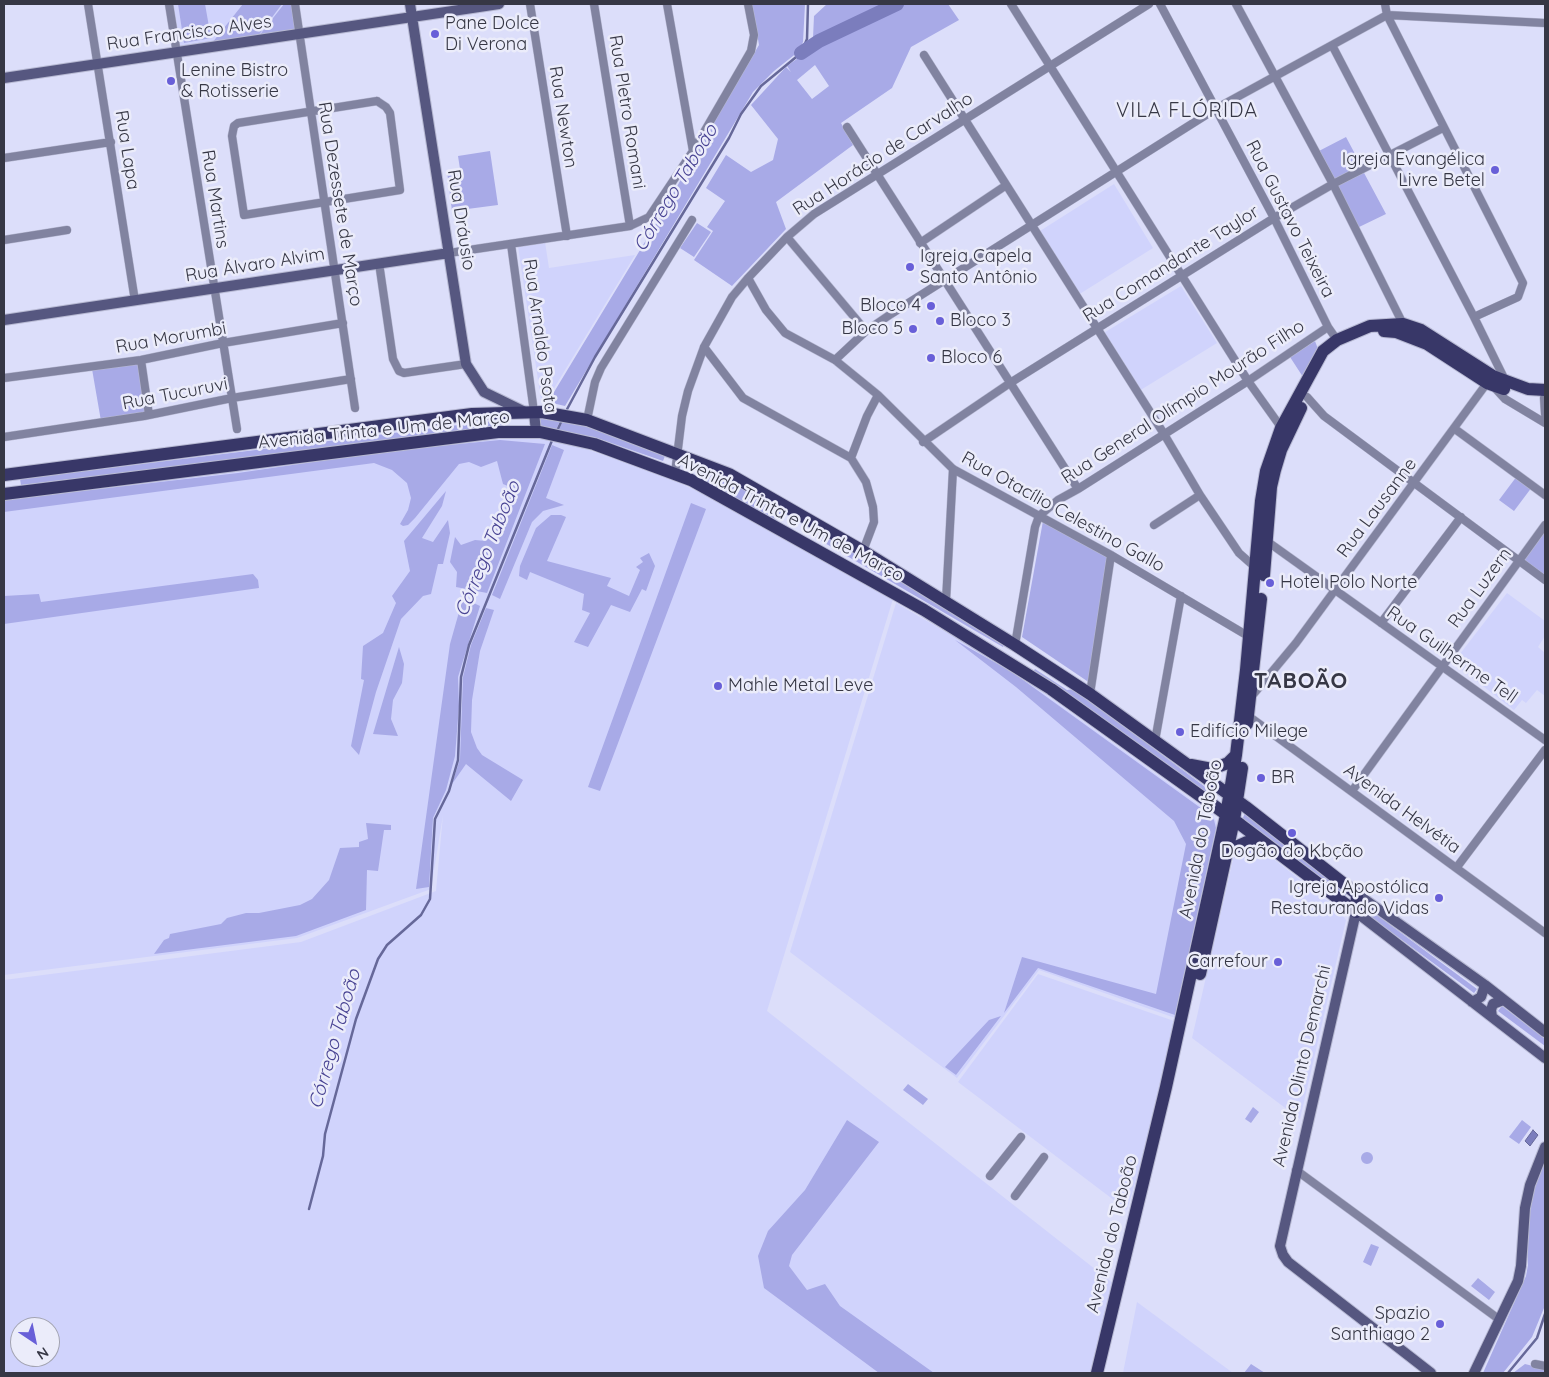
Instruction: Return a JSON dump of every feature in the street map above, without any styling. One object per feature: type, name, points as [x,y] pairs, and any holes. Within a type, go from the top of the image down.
[{"type":"main road","name":"Avenida do Taboão","points":[[1104,1373],[1227,851],[1244,715],[1248,636],[1261,501],[1266,471],[1326,350],[1338,340],[1370,326],[1403,324],[1421,330],[1469,362],[1506,381],[1545,396]]},
{"type":"main road","name":"Avenida do Taboão","points":[[1233,799],[1236,755],[1244,715],[1252,697],[1268,542],[1271,488],[1285,432],[1300,411],[1326,362],[1336,351],[1364,335],[1381,331],[1396,332],[1427,344],[1490,384],[1519,394],[1545,396]]},
{"type":"main road","name":"Avenida Trinta e Um de Março","points":[[4,475],[472,414],[530,412],[570,416],[587,420],[729,474],[946,601],[1090,694],[1233,799],[1357,894]]},
{"type":"main road","name":"Avenida Trinta e Um de Março","points":[[4,491],[498,432],[542,433],[594,444],[675,473],[793,536],[963,634],[1029,676],[1230,818],[1356,912]]},
{"type":"main road","points":[[963,634],[976,637],[1003,652],[1009,651],[1015,644]]},
{"type":"main road","points":[[1029,676],[1033,668],[1038,667],[1078,686]]},
{"type":"main road","points":[[1184,763],[1212,769],[1228,763],[1236,755]]},
{"type":"main road","name":"Avenida do Taboão","points":[[1097,1373],[1230,818]]},
{"type":"main road","points":[[1227,851],[1247,842],[1269,846]]},
{"type":"main road","name":"Avenida Olinto Demarchi","points":[[1356,912],[1357,894]]},
{"type":"street","name":"Rua Lapa","points":[[88,4],[99,63],[134,301]]},
{"type":"street","name":"Rua Martins","points":[[170,4],[237,429]]},
{"type":"street","name":"Rua Dezessete de Março","points":[[295,4],[355,408]]},
{"type":"street","name":"Rua Dráusio","points":[[410,4],[466,364],[484,392],[530,412]]},
{"type":"street","name":"Rua Francisco Alves","points":[[4,78],[498,4]]},
{"type":"street","name":"Rua Newton","points":[[530,4],[567,236]]},
{"type":"street","name":"Rua Pletro Romani","points":[[594,4],[630,226]]},
{"type":"street","points":[[668,4],[693,151]]},
{"type":"street","points":[[630,226],[641,222],[655,209],[693,151],[751,51],[754,35],[748,4]]},
{"type":"street","name":"Rua Horácio de Carvalho","points":[[675,473],[688,391],[704,347],[728,304],[748,278],[787,237],[806,220],[876,174],[1148,4]]},
{"type":"street","name":"Rua Gustavo Teixeira","points":[[1160,4],[1217,108],[1328,327],[1338,340]]},
{"type":"street","points":[[1236,4],[1333,184],[1403,324]]},
{"type":"street","points":[[1385,4],[1387,15],[1523,283],[1524,287],[1518,296],[1474,317]]},
{"type":"street","points":[[1014,5],[1248,382],[1285,432]]},
{"type":"street","points":[[836,360],[866,331],[1217,108],[1333,47],[1387,15],[1545,23]]},
{"type":"street","points":[[1333,47],[1506,381]]},
{"type":"street","points":[[924,55],[1095,329],[1164,434],[1200,495],[1239,553],[1256,568]]},
{"type":"street","points":[[377,101],[386,107],[390,113],[400,190],[324,204],[244,215],[232,136],[234,126],[238,123],[377,101]]},
{"type":"street","points":[[847,127],[1078,489]]},
{"type":"street","name":"Rua Comandante Taylor","points":[[924,442],[1010,383],[1274,218],[1333,184],[1443,128]]},
{"type":"street","points":[[4,158],[111,142]]},
{"type":"street","points":[[920,242],[1005,186]]},
{"type":"street","points":[[587,420],[595,382],[601,368],[692,220]]},
{"type":"street","name":"Rua Álvaro Alvim","points":[[4,320],[630,226]]},
{"type":"street","points":[[4,240],[67,230]]},
{"type":"street","points":[[787,237],[866,331]]},
{"type":"street","name":"Rua Arnaldo Psota","points":[[511,244],[530,412],[542,433]]},
{"type":"street","points":[[379,263],[393,360],[399,371],[404,373],[466,364]]},
{"type":"street","name":"Rua Otacílio Celestino Gallo","points":[[748,278],[766,310],[785,333],[836,360],[878,395],[953,469],[1111,555],[1248,636]]},
{"type":"street","name":"Rua Morumbi","points":[[4,378],[141,360],[223,343],[343,323]]},
{"type":"street","name":"Rua General Olímpio Mourão Filho","points":[[1039,516],[1058,500],[1248,382],[1328,327]]},
{"type":"street","points":[[1315,336],[1326,350]]},
{"type":"street","points":[[704,347],[743,398],[851,458],[866,482],[873,507],[874,522],[863,551]]},
{"type":"street","points":[[141,360],[149,415]]},
{"type":"street","name":"Rua Tucuruvi","points":[[4,437],[149,415],[232,398],[351,379]]},
{"type":"street","points":[[1490,384],[1505,399],[1545,423]]},
{"type":"street","name":"Rua Lausanne","points":[[1252,697],[1288,654],[1413,482],[1490,384]]},
{"type":"street","points":[[851,458],[867,416],[878,395]]},
{"type":"street","points":[[1545,396],[1545,414]]},
{"type":"street","points":[[1307,397],[1324,416],[1545,580]]},
{"type":"street","points":[[1300,411],[1324,416]]},
{"type":"street","points":[[1455,429],[1545,495]]},
{"type":"street","points":[[946,601],[953,469]]},
{"type":"street","points":[[1154,525],[1200,495]]},
{"type":"street","points":[[1015,644],[1035,527],[1039,516]]},
{"type":"street","points":[[1381,623],[1460,517]]},
{"type":"street","name":"Rua Luzern","points":[[1352,791],[1545,525]]},
{"type":"street","name":"Rua Guilherme Tell","points":[[1268,542],[1545,740]]},
{"type":"street","points":[[1090,694],[1111,555]]},
{"type":"street","points":[[1155,741],[1181,596]]},
{"type":"street","name":"Avenida Helvétia","points":[[1244,715],[1457,867],[1545,933]]},
{"type":"street","points":[[1457,867],[1545,750]]},
{"type":"street","points":[[1357,894],[1485,985],[1545,1032]]},
{"type":"street","points":[[1356,912],[1545,1058]]},
{"type":"street","name":"Avenida Olinto Demarchi","points":[[1356,912],[1280,1246],[1288,1262],[1431,1373]]},
{"type":"street","points":[[1472,1002],[1482,997],[1485,985]]},
{"type":"street","points":[[1492,1017],[1491,1010],[1494,1004],[1503,1000]]},
{"type":"street","points":[[990,1176],[1020,1138]]},
{"type":"street","points":[[1474,1373],[1518,1281],[1523,1252],[1525,1208],[1530,1185],[1545,1147]]},
{"type":"street","points":[[1015,1196],[1044,1157]]},
{"type":"street","points":[[1296,1170],[1500,1320]]},
{"type":"street","points":[[1535,1364],[1545,1364]]},
{"type":"shaded area","points":[[172,4],[284,4],[258,37],[180,49]]},
{"type":"shaded area","points":[[178,4],[205,4],[211,38],[184,43]]},
{"type":"shaded area","points":[[243,4],[282,4],[258,36],[212,43]]},
{"type":"shaded area","points":[[284,4],[292,4],[296,31],[258,37]]},
{"type":"shaded area","points":[[752,4],[805,4],[803,42],[798,52],[774,71],[753,92],[565,406],[548,402],[657,222],[759,45]]},
{"type":"shaded area","points":[[827,4],[886,4],[813,38],[814,16]]},
{"type":"shaded area","points":[[905,4],[948,4],[959,20],[911,47],[892,88],[841,123],[853,145],[776,202],[786,229],[732,286],[694,260],[713,231],[707,227],[725,201],[706,188],[726,155],[751,172],[773,160],[778,139],[751,105],[786,67],[791,72],[787,66],[819,43],[831,41]],"holes":[[[815,65],[829,86],[812,99],[797,80]]]},
{"type":"shaded area","points":[[1346,137],[1362,167],[1333,182],[1317,152]]},
{"type":"shaded area","points":[[490,151],[498,205],[452,211],[447,171],[460,169],[458,156]]},
{"type":"shaded area","points":[[1363,171],[1386,214],[1357,228],[1335,186]]},
{"type":"shaded area","points":[[1114,184],[1153,248],[1078,295],[1040,231]]},
{"type":"shaded area","points":[[697,223],[711,232],[694,257],[680,248]]},
{"type":"shaded area","points":[[545,242],[549,268],[635,255],[545,403],[541,400],[518,246]]},
{"type":"shaded area","points":[[1181,286],[1217,343],[1139,391],[1102,334]]},
{"type":"shaded area","points":[[1315,341],[1318,349],[1303,377],[1290,357]]},
{"type":"shaded area","points":[[140,362],[148,414],[101,421],[92,369]]},
{"type":"shaded area","points":[[537,418],[560,421],[556,430],[538,428]]},
{"type":"shaded area","points":[[499,420],[504,427],[21,485],[20,479]]},
{"type":"shaded area","points":[[563,421],[578,423],[665,456],[663,461],[594,437],[558,431]]},
{"type":"shaded area","points":[[500,437],[542,439],[580,447],[667,477],[747,515],[893,599],[767,1011],[1114,1284],[1094,1373],[4,1373],[4,980],[301,942],[436,891],[443,815],[431,889],[297,938],[4,975],[4,498],[224,473],[364,451]]},
{"type":"shaded area","points":[[500,440],[545,444],[487,593],[456,587],[457,572],[450,562],[455,537],[461,545],[475,540],[486,541],[515,489],[503,484],[497,461],[481,467],[469,462],[459,464],[415,518],[408,525],[403,526],[400,524],[408,510],[411,498],[407,483],[392,470],[374,463],[4,512],[4,500],[238,473],[388,451]]},
{"type":"shaded area","points":[[552,445],[564,450],[546,498],[564,505],[543,511],[532,522],[500,599],[492,595]]},
{"type":"shaded area","points":[[709,471],[783,510],[777,520],[703,482]]},
{"type":"shaded area","points":[[1517,476],[1532,487],[1514,511],[1499,500]]},
{"type":"shaded area","points":[[446,491],[442,506],[422,538],[433,542],[448,520],[450,533],[443,564],[438,564],[431,594],[423,596],[401,619],[376,692],[359,755],[351,746],[364,680],[361,679],[363,646],[383,633],[396,603],[392,596],[410,571],[404,541]]},
{"type":"shaded area","points":[[691,503],[706,509],[600,791],[588,787]]},
{"type":"shaded area","points":[[551,515],[566,517],[547,561],[611,578],[607,586],[629,596],[640,570],[636,567],[643,562],[640,558],[649,553],[655,566],[646,591],[642,589],[630,612],[611,605],[588,647],[574,642],[590,613],[582,610],[584,594],[530,572],[527,580],[519,576],[520,566],[536,528]]},
{"type":"shaded area","points":[[1043,521],[1108,558],[1090,683],[1022,637]]},
{"type":"shaded area","points":[[814,529],[1006,641],[1003,647],[811,535]]},
{"type":"shaded area","points":[[1545,531],[1545,576],[1524,560]]},
{"type":"shaded area","points":[[253,574],[258,580],[259,588],[4,624],[4,596],[39,594],[41,602]]},
{"type":"shaded area","points":[[1507,593],[1545,621],[1545,636],[1538,647],[1545,653],[1545,696],[1537,690],[1526,703],[1522,700],[1514,710],[1453,663]]},
{"type":"shaded area","points":[[463,598],[480,606],[458,677],[459,706],[455,756],[446,790],[433,818],[429,887],[416,889],[450,644]]},
{"type":"shaded area","points":[[896,603],[1013,671],[1213,815],[1218,826],[1178,1019],[1039,970],[957,1078],[790,952]]},
{"type":"shaded area","points":[[486,608],[494,610],[480,651],[472,700],[471,732],[482,755],[523,780],[511,801],[466,764],[452,784],[460,759],[463,677],[471,645]]},
{"type":"shaded area","points":[[955,640],[1012,672],[1209,814],[1214,820],[1216,828],[1175,1015],[1038,968],[1004,1013],[1022,957],[1156,994],[1186,844],[1174,821],[1016,687]]},
{"type":"shaded area","points":[[399,647],[404,664],[402,683],[393,700],[391,719],[398,736],[373,734]]},
{"type":"shaded area","points":[[1035,669],[1067,690],[1074,689],[1216,795],[1216,802],[1032,673]]},
{"type":"shaded area","points":[[1245,813],[1350,890],[1345,896],[1242,820]]},
{"type":"shaded area","points":[[366,823],[391,825],[391,830],[384,830],[378,871],[367,870],[366,910],[296,936],[154,954],[164,940],[169,938],[170,934],[221,924],[227,918],[246,913],[259,913],[300,905],[312,899],[329,880],[340,848],[359,847],[359,842],[368,839]]},
{"type":"shaded area","points":[[1255,847],[1261,850],[1234,858],[1236,851]]},
{"type":"shaded area","name":"Carrefour","points":[[1258,847],[1339,910],[1346,920],[1300,1119],[1192,1038],[1235,851]]},
{"type":"shaded area","points":[[1370,910],[1477,989],[1474,993],[1368,915]]},
{"type":"shaded area","points":[[1038,974],[1177,1022],[1165,1084],[1127,1210],[958,1082]]},
{"type":"shaded area","points":[[1502,1006],[1545,1039],[1545,1046],[1498,1011]]},
{"type":"shaded area","points":[[1001,1016],[956,1075],[945,1067],[989,1020]]},
{"type":"shaded area","points":[[908,1084],[928,1099],[923,1105],[903,1090]]},
{"type":"shaded area","points":[[1253,1107],[1259,1112],[1251,1123],[1245,1119]]},
{"type":"shaded area","points":[[847,1120],[879,1142],[792,1255],[789,1266],[807,1290],[825,1284],[840,1306],[934,1373],[879,1373],[764,1288],[758,1256],[768,1231],[805,1190]]},
{"type":"shaded area","points":[[1522,1120],[1531,1127],[1519,1144],[1509,1137]]},
{"type":"shaded area","points":[[1533,1130],[1538,1135],[1530,1146],[1525,1141]]},
{"type":"shaded area","points":[[1367,1152],[1373,1158],[1367,1164],[1361,1158]]},
{"type":"shaded area","points":[[1545,1158],[1544,1308],[1532,1337],[1503,1373],[1483,1373],[1526,1276],[1528,1265],[1526,1227],[1530,1199]]},
{"type":"shaded area","points":[[1371,1244],[1379,1247],[1371,1266],[1363,1262]]},
{"type":"shaded area","points":[[1478,1278],[1495,1292],[1489,1300],[1471,1286]]},
{"type":"shaded area","points":[[1137,1302],[1233,1373],[1123,1373]]},
{"type":"shaded area","points":[[1251,1364],[1265,1373],[1244,1373]]},
{"type":"shaded area","points":[[1525,1364],[1545,1369],[1545,1373],[1513,1373]]},
{"type":"waterway","name":"Córrego Taboão","points":[[565,413],[595,357],[729,138],[741,114],[761,86],[801,53],[807,39],[808,4]]},
{"type":"waterway","name":"Córrego Taboão","points":[[801,53],[819,41],[897,4]]},
{"type":"waterway","name":"Córrego Taboão","points":[[557,431],[562,420]]},
{"type":"waterway","name":"Córrego Taboão","points":[[309,1209],[323,1156],[325,1134],[356,1019],[378,959],[387,945],[421,915],[430,899],[435,819],[449,791],[458,760],[461,677],[469,645],[553,438]]},
{"type":"waterway","points":[[1508,1373],[1537,1338],[1545,1314]]},
{"type":"place","name":"Pane Dolce Di Verona","points":[[435,34]]},
{"type":"place","name":"Lenine Bistro & Rotisserie","points":[[171,81]]},
{"type":"place","name":"Igreja Evangélica Livre Betel","points":[[1495,170]]},
{"type":"place","name":"Igreja Capela Santo Antônio","points":[[910,267]]},
{"type":"place","name":"Bloco 4","points":[[931,306]]},
{"type":"place","name":"Bloco 3","points":[[940,321]]},
{"type":"place","name":"Bloco 5","points":[[913,329]]},
{"type":"place","name":"Bloco 6","points":[[931,358]]},
{"type":"place","name":"Hotel Polo Norte","points":[[1270,583]]},
{"type":"place","name":"Mahle Metal Leve","points":[[718,686]]},
{"type":"place","name":"Edifício Milege","points":[[1180,732]]},
{"type":"place","name":"BR","points":[[1261,778]]},
{"type":"place","name":"Dogão do Kbção","points":[[1292,833]]},
{"type":"place","name":"Igreja Apostólica Restaurando Vidas","points":[[1439,898]]},
{"type":"place","name":"Carrefour","points":[[1278,962]]},
{"type":"place","name":"Spazio Santhiago 2","points":[[1440,1324]]},
{"type":"district","name":"VILA FLÓRIDA","points":[[1187,111]]},
{"type":"district","name":"TABOÃO","points":[[1301,681]]}]
